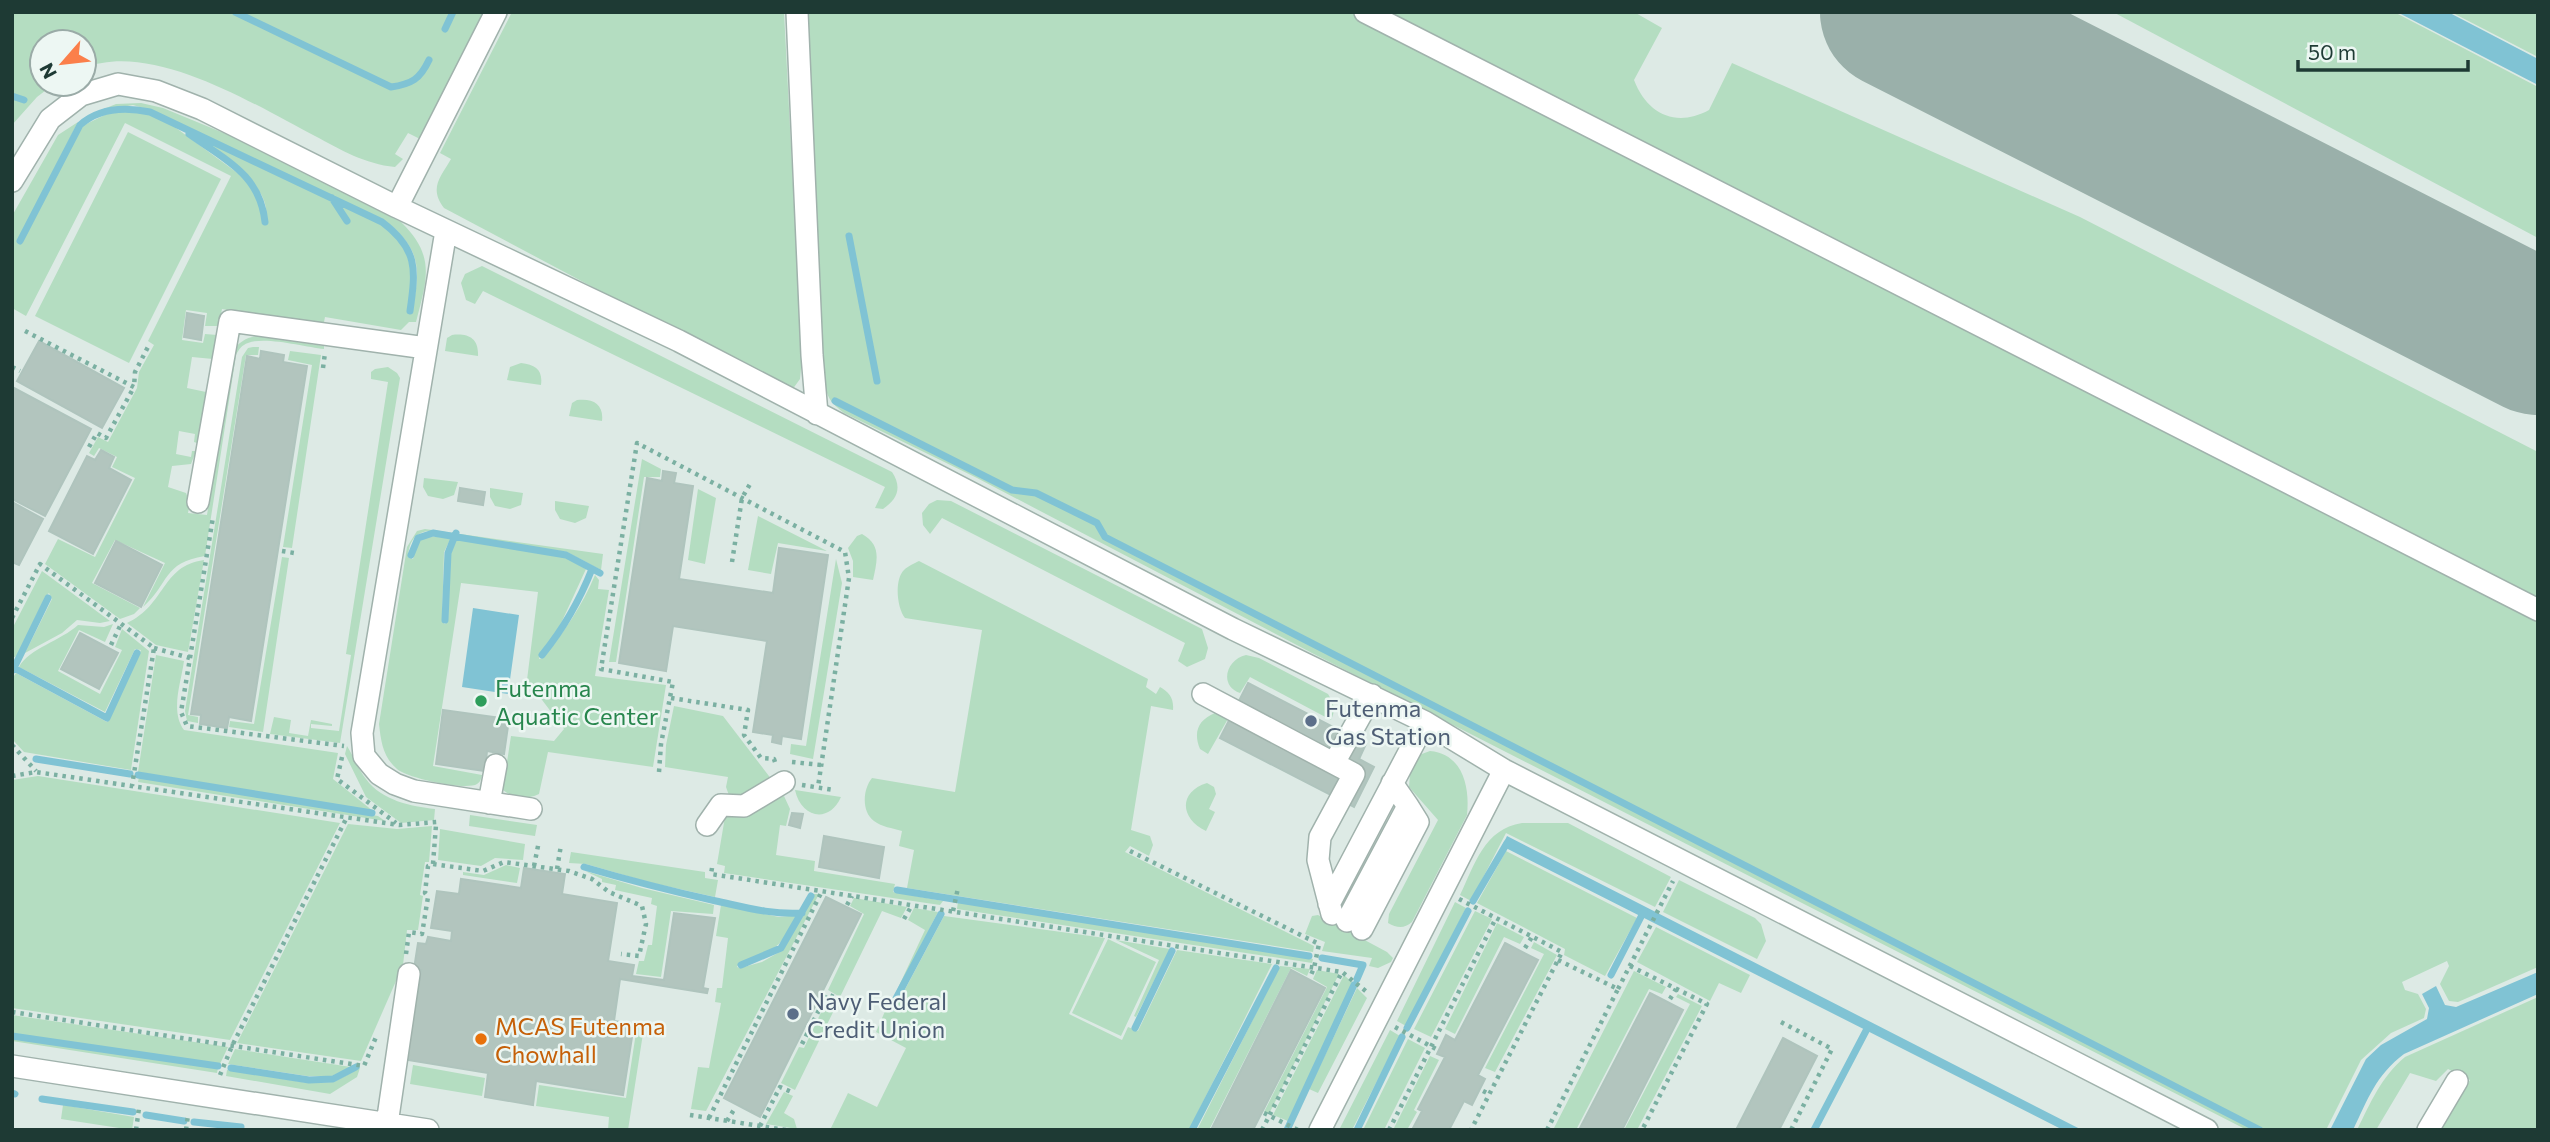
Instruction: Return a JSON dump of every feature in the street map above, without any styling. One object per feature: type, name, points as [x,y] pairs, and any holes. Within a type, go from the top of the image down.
[{"type":"lane","points":[[397,207],[496,12]]},
{"type":"lane","points":[[797,12],[817,414]]},
{"type":"lane","points":[[1365,12],[2538,610]]},
{"type":"lane","points":[[12,181],[50,119],[81,95],[118,84],[156,91],[202,109],[446,231],[678,341],[1233,629],[1425,722],[1504,770],[2207,1130]]},
{"type":"lane","points":[[446,231],[362,733],[364,756],[379,774],[395,785],[414,791],[531,809]]},
{"type":"lane","points":[[206,504],[230,321],[426,348]]},
{"type":"lane","points":[[1203,694],[1354,774],[1320,837],[1318,860],[1342,917]]},
{"type":"lane","points":[[1334,763],[1372,695]]},
{"type":"lane","points":[[1342,917],[1392,783],[1425,722]]},
{"type":"lane","points":[[489,803],[496,765]]},
{"type":"lane","points":[[1320,1130],[1504,770]]},
{"type":"lane","points":[[707,825],[721,805],[744,806],[784,782]]},
{"type":"lane","points":[[1342,917],[1408,806],[1392,783]]},
{"type":"lane","points":[[387,1124],[407,965]]},
{"type":"lane","points":[[12,1066],[428,1130]]},
{"type":"lane","points":[[2428,1130],[2457,1081]]},
{"type":"path","points":[[25,331],[134,387]]},
{"type":"path","points":[[89,447],[97,433],[106,438],[134,387],[135,372],[149,345]]},
{"type":"path","points":[[312,350],[326,352],[323,368]]},
{"type":"path","points":[[12,367],[20,371]]},
{"type":"path","points":[[659,772],[661,744],[673,682],[601,669],[637,443],[845,552],[849,578],[818,787]]},
{"type":"path","points":[[732,562],[742,498],[750,484]]},
{"type":"path","points":[[206,504],[190,658],[181,712],[187,726],[344,746],[337,779],[399,825]]},
{"type":"path","points":[[282,551],[294,553]]},
{"type":"path","points":[[12,618],[15,606],[40,564],[153,648],[190,658]]},
{"type":"path","points":[[111,645],[121,624]]},
{"type":"path","points":[[132,786],[153,648]]},
{"type":"path","points":[[671,698],[747,710],[744,735],[761,758],[821,765]]},
{"type":"path","points":[[12,745],[36,772]]},
{"type":"path","points":[[774,759],[784,782],[834,790]]},
{"type":"path","points":[[12,776],[36,772],[346,819],[399,825],[437,824],[433,864]]},
{"type":"path","points":[[220,1075],[346,819]]},
{"type":"path","points":[[534,866],[539,841]]},
{"type":"path","points":[[557,869],[561,845]]},
{"type":"path","points":[[1130,851],[1319,944],[1310,977]]},
{"type":"path","points":[[407,965],[409,932],[422,934],[428,897],[425,893],[428,866],[433,864],[483,871],[503,862],[557,869],[592,879],[609,892],[642,906],[646,924],[639,956],[621,954]]},
{"type":"path","points":[[712,868],[711,874],[1342,972],[1371,996]]},
{"type":"path","points":[[1547,1130],[1676,875]]},
{"type":"path","points":[[954,910],[958,889]]},
{"type":"path","points":[[709,1118],[822,891]]},
{"type":"path","points":[[847,905],[852,896]]},
{"type":"path","points":[[1458,899],[1562,952],[1471,1130]]},
{"type":"path","points":[[904,919],[912,905]]},
{"type":"path","points":[[1389,1130],[1496,918]]},
{"type":"path","points":[[1525,947],[1532,937]]},
{"type":"path","points":[[1558,960],[1618,989]]},
{"type":"path","points":[[1630,966],[1707,1004],[1642,1130]]},
{"type":"path","points":[[1262,1130],[1267,1115],[1342,972]]},
{"type":"path","points":[[1670,999],[1676,989]]},
{"type":"path","points":[[802,1044],[827,993],[839,999]]},
{"type":"path","points":[[12,1012],[364,1066],[379,1030]]},
{"type":"path","points":[[1781,1022],[1832,1049],[1791,1130]]},
{"type":"path","points":[[1394,1027],[1433,1047]]},
{"type":"path","points":[[760,1126],[780,1087],[794,1093]]},
{"type":"path","points":[[1483,1091],[1489,1094]]},
{"type":"path","points":[[136,1130],[139,1108]]},
{"type":"path","points":[[727,1121],[734,1108]]},
{"type":"path","points":[[186,1130],[188,1115]]},
{"type":"path","points":[[690,1115],[786,1130]]},
{"type":"path","points":[[1267,1115],[1295,1128]]},
{"type":"green space","points":[[12,12],[483,12],[420,139],[408,133],[395,154],[403,159],[395,167],[354,156],[233,93],[171,69],[140,62],[98,65],[98,28],[28,28],[28,98],[36,98],[12,125]]},
{"type":"green space","points":[[512,12],[784,12],[802,359],[800,379],[792,390],[779,386],[444,208],[437,189],[451,159],[440,153]]},
{"type":"green space","points":[[806,12],[1349,12],[2538,616],[2538,967],[2458,1002],[2449,1001],[2440,984],[2449,966],[2447,961],[2402,982],[2405,990],[2418,994],[2426,1009],[2424,1018],[2391,1033],[2361,1060],[2326,1130],[2247,1130],[1312,653],[977,478],[844,413],[830,400],[826,391]]},
{"type":"green space","points":[[1383,12],[1634,12],[1662,28],[1634,80],[1647,102],[1664,114],[1685,118],[1709,110],[1732,63],[2080,217],[2538,452],[2538,600]]},
{"type":"green space","points":[[2113,12],[2394,12],[2538,87],[2538,238]]},
{"type":"green space","points":[[2451,12],[2538,12],[2538,57]]},
{"type":"green space","points":[[141,103],[163,108],[231,136],[401,222],[420,246],[426,269],[416,322],[409,322],[401,330],[325,317],[323,327],[222,309],[219,326],[205,326],[207,313],[186,310],[182,340],[203,343],[205,334],[217,335],[213,359],[192,357],[187,388],[206,392],[197,443],[194,442],[195,434],[179,431],[176,454],[191,457],[192,451],[196,451],[191,464],[172,466],[168,487],[186,493],[190,503],[188,513],[207,515],[234,349],[245,340],[256,336],[324,346],[324,349],[255,341],[240,349],[236,355],[205,556],[191,559],[174,569],[143,607],[165,563],[115,540],[92,583],[140,608],[134,614],[120,619],[45,564],[58,539],[95,557],[135,478],[112,467],[117,457],[99,448],[94,456],[89,453],[98,437],[108,442],[137,388],[139,372],[154,345],[148,341],[231,176],[125,123],[26,316],[12,308],[12,216],[58,135],[78,122],[18,240],[19,244],[22,243],[82,126],[109,113],[131,109],[172,125],[247,180],[257,194],[265,224],[266,209],[262,195],[253,182],[227,159],[187,131],[330,198],[345,221],[348,220],[335,200],[386,227],[396,236],[409,260],[411,281],[408,314],[412,314],[417,272],[416,261],[406,241],[384,220],[154,111],[133,105],[96,112],[116,104]]},
{"type":"green space","points":[[128,132],[221,179],[129,363],[35,316]]},
{"type":"green space","points":[[482,266],[892,472],[898,488],[895,497],[883,509],[875,508],[885,487],[483,291],[475,304],[466,300],[461,283],[465,274]]},
{"type":"green space","points":[[452,335],[471,338],[477,345],[478,356],[445,351],[447,338]]},
{"type":"green space","points":[[259,347],[258,355],[246,355],[188,715],[198,717],[198,723],[187,721],[185,711],[242,357],[248,348]]},
{"type":"green space","points":[[290,351],[321,355],[292,548],[283,547],[312,365],[288,360]]},
{"type":"green space","points":[[521,363],[537,369],[541,376],[541,385],[507,380],[510,367]]},
{"type":"green space","points":[[388,367],[400,378],[340,743],[270,734],[274,717],[291,720],[289,733],[308,736],[311,720],[332,726],[311,724],[311,728],[339,731],[351,655],[346,654],[388,382],[371,379],[371,372]]},
{"type":"green space","points":[[577,400],[596,403],[601,410],[602,421],[569,416],[572,403]]},
{"type":"green space","points":[[642,459],[661,469],[660,477],[644,477],[616,662],[609,662]]},
{"type":"green space","points":[[424,478],[458,482],[454,495],[443,499],[428,496],[423,487]]},
{"type":"green space","points":[[490,488],[523,493],[521,505],[510,509],[495,506],[490,497]]},
{"type":"green space","points":[[698,489],[716,498],[705,564],[688,560]]},
{"type":"green space","points":[[937,500],[951,501],[1202,629],[1208,648],[1205,659],[1187,667],[1178,661],[1185,643],[942,518],[930,534],[923,525],[922,513],[929,504]]},
{"type":"green space","points":[[555,501],[589,506],[586,518],[575,523],[560,519],[555,510]]},
{"type":"green space","points":[[758,516],[827,551],[778,543],[771,574],[748,570]]},
{"type":"green space","points":[[425,529],[603,554],[601,570],[567,552],[427,531],[418,534],[413,540],[408,557],[413,559],[418,542],[424,536],[451,538],[444,552],[442,621],[445,624],[448,620],[450,554],[457,539],[565,557],[586,569],[557,632],[540,653],[539,659],[543,658],[572,618],[595,575],[599,580],[598,589],[609,590],[595,676],[666,685],[653,767],[548,752],[539,794],[520,798],[503,790],[500,784],[503,762],[507,762],[511,736],[554,741],[564,729],[527,680],[538,592],[461,583],[433,766],[482,775],[481,779],[471,786],[449,785],[403,773],[392,764],[384,749],[379,724],[407,547],[417,531]]},
{"type":"green space","points":[[862,534],[875,548],[877,560],[873,580],[853,577],[853,561],[848,548],[857,536]]},
{"type":"green space","points":[[282,557],[289,558],[263,732],[229,727],[230,721],[254,724]]},
{"type":"green space","points":[[836,559],[842,583],[813,759],[790,754],[791,744],[806,746]]},
{"type":"green space","points":[[204,560],[188,652],[156,645],[127,623],[149,606],[179,570]]},
{"type":"green space","points":[[919,561],[1148,679],[1146,687],[1156,694],[1160,687],[1168,693],[1173,702],[1173,710],[1151,706],[1131,830],[1150,836],[1153,845],[1149,856],[1130,846],[1125,852],[1314,946],[1313,952],[907,888],[914,850],[899,846],[902,831],[880,825],[870,817],[865,806],[867,788],[872,778],[955,792],[982,630],[905,618],[899,601],[899,580],[904,570]]},
{"type":"green space","points":[[42,571],[110,621],[100,623],[77,620],[62,633],[25,653],[52,599],[49,593],[17,656],[12,658],[12,629]]},
{"type":"green space","points":[[113,624],[105,642],[79,630],[58,671],[100,694],[122,650],[115,647],[122,629],[149,651],[131,770],[24,752],[12,739],[12,679],[16,673],[107,722],[141,650],[135,649],[105,712],[19,667],[23,661],[78,625],[104,627]]},
{"type":"green space","points":[[156,655],[184,661],[177,706],[184,730],[338,753],[333,779],[373,811],[138,772]]},
{"type":"green space","points":[[1246,655],[1259,658],[1328,694],[1334,707],[1331,720],[1250,677],[1240,693],[1233,689],[1227,679],[1228,672],[1239,657]]},
{"type":"green space","points":[[674,706],[723,716],[772,780],[731,801],[726,787],[728,777],[665,767],[666,745]]},
{"type":"green space","points":[[1215,713],[1229,717],[1208,754],[1200,749],[1197,732],[1204,719]]},
{"type":"green space","points":[[347,746],[366,779],[380,793],[398,801],[435,809],[434,820],[401,823],[366,797],[345,754]]},
{"type":"green space","points":[[1430,751],[1441,753],[1457,765],[1465,783],[1467,815],[1412,922],[1397,927],[1388,923],[1389,914],[1438,820],[1409,787],[1410,773],[1419,755]]},
{"type":"green space","points":[[38,776],[340,823],[230,1040],[12,1008],[12,780]]},
{"type":"green space","points":[[139,777],[378,816],[385,821],[138,782]]},
{"type":"green space","points":[[1207,783],[1214,787],[1216,794],[1209,809],[1215,812],[1206,831],[1191,820],[1186,806],[1191,793]]},
{"type":"green space","points":[[795,790],[841,797],[830,811],[816,814],[803,807]]},
{"type":"green space","points":[[784,796],[790,809],[786,826],[780,825],[776,855],[815,861],[814,871],[895,884],[893,892],[943,901],[940,905],[724,873],[725,866],[717,864],[726,811],[746,814]]},
{"type":"green space","points":[[470,815],[537,825],[535,836],[469,826]]},
{"type":"green space","points":[[1522,823],[1568,823],[1671,877],[1655,907],[1506,833],[1471,901],[1460,895],[1476,860],[1490,840],[1498,832]]},
{"type":"green space","points":[[348,824],[397,829],[432,826],[429,862],[425,862],[420,895],[423,896],[418,930],[407,930],[403,965],[361,1061],[237,1043]]},
{"type":"green space","points":[[440,829],[525,844],[523,860],[495,858],[481,866],[438,860]]},
{"type":"green space","points":[[1506,851],[1637,918],[1605,976],[1564,955],[1565,949],[1477,903]]},
{"type":"green space","points":[[571,852],[705,872],[705,878],[718,880],[715,897],[586,864],[569,863]]},
{"type":"green space","points":[[506,865],[520,868],[517,883],[463,875],[463,872],[484,875]]},
{"type":"green space","points":[[585,871],[714,905],[713,914],[671,911],[661,977],[636,974],[639,961],[644,961],[648,945],[652,945],[657,906],[651,904],[652,898],[615,890],[616,885],[602,882],[602,879]]},
{"type":"green space","points":[[1679,880],[1755,918],[1761,924],[1766,941],[1757,959],[1663,912]]},
{"type":"green space","points":[[814,894],[819,894],[706,1111],[691,1109],[698,1067],[709,1068],[721,1003],[715,1002],[717,988],[722,988],[728,938],[716,936],[721,905],[779,917],[798,915],[781,942],[769,952],[739,963],[737,967],[740,968],[762,962],[783,950]]},
{"type":"green space","points":[[854,898],[907,907],[901,918],[882,911],[840,997],[828,990],[864,914],[850,906]]},
{"type":"green space","points":[[958,901],[1313,959],[1312,963],[957,909]]},
{"type":"green space","points":[[1455,902],[1466,908],[1406,1026],[1397,1021]]},
{"type":"green space","points":[[914,908],[938,912],[891,1003],[925,930],[908,920]]},
{"type":"green space","points":[[1475,911],[1492,919],[1431,1037],[1414,1029]]},
{"type":"green space","points":[[1318,915],[1387,952],[1393,958],[1391,962],[1378,968],[1369,966],[1372,958],[1322,951],[1325,942],[1305,934],[1312,916]]},
{"type":"green space","points":[[944,916],[1105,938],[1069,1014],[1122,1040],[1128,1027],[1138,1031],[1177,950],[1272,964],[1189,1130],[830,1130],[848,1093],[877,1107],[906,1048],[876,1032],[886,1009],[893,1012]]},
{"type":"green space","points":[[1497,923],[1524,937],[1520,944],[1504,937],[1455,1034],[1445,1029]]},
{"type":"green space","points":[[1656,927],[1750,975],[1741,993],[1719,983],[1710,1001],[1637,962]]},
{"type":"green space","points":[[1108,939],[1156,962],[1121,1036],[1072,1013]]},
{"type":"green space","points":[[1116,940],[1170,949],[1136,1017],[1134,1016],[1159,960]]},
{"type":"green space","points":[[1534,942],[1557,955],[1495,1072],[1485,1068],[1544,954],[1531,948]]},
{"type":"green space","points":[[1280,966],[1310,969],[1307,976],[1291,968],[1209,1130],[1197,1130]]},
{"type":"green space","points":[[1317,970],[1339,974],[1269,1114],[1264,1112],[1327,987],[1313,979]]},
{"type":"green space","points":[[1634,971],[1666,987],[1662,994],[1649,989],[1576,1130],[1553,1130]]},
{"type":"green space","points":[[1344,975],[1353,983],[1288,1121],[1273,1115]]},
{"type":"green space","points":[[1357,988],[1367,998],[1318,1093],[1309,1089]]},
{"type":"green space","points":[[1678,994],[1702,1006],[1637,1130],[1624,1130],[1690,1004],[1676,997]]},
{"type":"green space","points":[[2538,997],[2538,1130],[2440,1130],[2470,1080],[2448,1069],[2436,1081],[2410,1073],[2376,1130],[2357,1130],[2383,1082],[2405,1057]]},
{"type":"green space","points":[[828,998],[838,1002],[795,1090],[781,1083],[799,1047],[804,1048]]},
{"type":"green space","points":[[12,1015],[228,1047],[220,1064],[12,1034]]},
{"type":"green space","points":[[637,1026],[644,1027],[628,1130],[608,1130],[609,1117],[536,1106],[539,1085],[626,1098]]},
{"type":"green space","points":[[1390,1030],[1400,1036],[1352,1130],[1339,1130]]},
{"type":"green space","points":[[12,1038],[218,1068],[217,1073],[12,1041]]},
{"type":"green space","points":[[1408,1039],[1425,1048],[1384,1130],[1363,1130]]},
{"type":"green space","points":[[235,1049],[351,1067],[332,1076],[307,1076],[228,1064]]},
{"type":"green space","points":[[1430,1056],[1439,1060],[1414,1110],[1417,1112],[1407,1130],[1393,1130]]},
{"type":"green space","points":[[413,1065],[485,1078],[482,1096],[410,1084]]},
{"type":"green space","points":[[360,1068],[357,1077],[330,1094],[226,1076],[227,1070],[308,1083],[334,1082]]},
{"type":"green space","points":[[784,1092],[793,1096],[784,1113],[794,1119],[797,1129],[766,1124]]},
{"type":"green space","points":[[63,1105],[134,1117],[132,1130],[61,1119]]},
{"type":"water","points":[[2397,12],[2448,12],[2538,59],[2538,85]]},
{"type":"water","points":[[473,608],[519,615],[508,694],[462,687]]},
{"type":"water","points":[[1507,836],[2082,1130],[2063,1130],[1502,846]]},
{"type":"water","points":[[2538,972],[2538,994],[2404,1054],[2386,1070],[2368,1098],[2353,1130],[2330,1130],[2366,1059],[2381,1045],[2427,1019],[2429,1008],[2422,994],[2436,986],[2445,1005],[2456,1007]]},
{"type":"building","points":[[187,313],[204,316],[201,340],[184,337]]},
{"type":"building","points":[[39,341],[124,388],[102,428],[17,381]]},
{"type":"building","points":[[261,351],[284,355],[283,362],[307,366],[251,721],[229,717],[227,728],[200,724],[201,715],[191,714],[247,356],[260,359]]},
{"type":"building","points":[[14,388],[91,429],[45,516],[12,499]]},
{"type":"building","points":[[101,450],[114,457],[109,468],[131,480],[93,554],[49,531],[87,456],[95,460]]},
{"type":"building","points":[[663,471],[676,473],[674,483],[693,486],[679,579],[773,593],[779,548],[828,555],[801,739],[782,736],[781,744],[772,742],[773,735],[753,732],[767,641],[673,626],[666,671],[619,663],[647,478],[662,481]]},
{"type":"building","points":[[460,488],[485,492],[483,505],[458,501]]},
{"type":"building","points":[[12,502],[43,519],[19,565],[12,562]]},
{"type":"building","points":[[116,541],[162,565],[141,607],[95,583]]},
{"type":"building","points":[[80,633],[118,653],[99,689],[61,669]]},
{"type":"building","points":[[1248,683],[1366,744],[1359,759],[1374,767],[1354,807],[1220,738]]},
{"type":"building","points":[[443,710],[509,719],[504,754],[487,751],[485,771],[436,764]]},
{"type":"building","points":[[792,813],[803,814],[800,828],[789,825]]},
{"type":"building","points":[[824,836],[884,847],[879,878],[819,867]]},
{"type":"building","points":[[524,868],[565,874],[562,894],[617,903],[608,961],[634,965],[632,976],[664,980],[674,913],[715,918],[703,988],[708,989],[707,993],[620,979],[614,1021],[634,1024],[623,1095],[536,1081],[533,1105],[485,1097],[488,1073],[408,1060],[409,1056],[402,1055],[411,995],[417,996],[421,970],[414,969],[418,943],[426,944],[428,937],[451,941],[452,931],[431,928],[437,891],[459,894],[461,879],[521,888]]},
{"type":"building","points":[[826,897],[861,914],[760,1117],[724,1098]]},
{"type":"building","points":[[1505,943],[1538,960],[1478,1075],[1485,1079],[1472,1105],[1464,1101],[1449,1130],[1412,1130],[1422,1111],[1418,1109],[1445,1057],[1437,1054],[1446,1035],[1455,1040]]},
{"type":"building","points":[[1291,970],[1325,988],[1253,1130],[1211,1130]]},
{"type":"building","points":[[1650,993],[1683,1010],[1622,1130],[1579,1130]]},
{"type":"building","points":[[1783,1038],[1817,1056],[1779,1130],[1736,1130]]},
{"type":"waterway","points":[[235,12],[391,87],[414,80],[429,60]]},
{"type":"waterway","points":[[445,29],[453,12]]},
{"type":"waterway","points":[[12,96],[24,100]]},
{"type":"waterway","points":[[20,241],[80,125],[87,119],[113,110],[150,112],[382,222],[402,241],[412,261],[410,311]]},
{"type":"waterway","points":[[189,134],[228,161],[248,180],[262,206],[265,222]]},
{"type":"waterway","points":[[332,198],[347,221]]},
{"type":"waterway","points":[[849,236],[877,381]]},
{"type":"waterway","points":[[835,401],[1012,490],[1036,493],[1097,523],[1105,537],[2260,1130]]},
{"type":"waterway","points":[[411,555],[418,538],[433,533],[566,555],[600,573]]},
{"type":"waterway","points":[[445,620],[448,553],[456,533]]},
{"type":"waterway","points":[[542,655],[570,614],[592,569]]},
{"type":"waterway","points":[[13,670],[48,598]]},
{"type":"waterway","points":[[14,668],[107,718],[137,653]]},
{"type":"waterway","points":[[36,759],[130,774]]},
{"type":"waterway","points":[[138,775],[372,813]]},
{"type":"waterway","points":[[1473,901],[1507,843]]},
{"type":"waterway","points":[[584,867],[748,908],[802,913]]},
{"type":"waterway","points":[[897,890],[1309,956]]},
{"type":"waterway","points":[[741,965],[781,948],[811,896]]},
{"type":"waterway","points":[[1407,1028],[1468,911]]},
{"type":"waterway","points":[[1611,975],[1644,911]]},
{"type":"waterway","points":[[891,1008],[941,914]]},
{"type":"waterway","points":[[1135,1028],[1172,951]]},
{"type":"waterway","points":[[1322,958],[1363,965],[1357,979]]},
{"type":"waterway","points":[[1192,1130],[1276,968]]},
{"type":"waterway","points":[[1287,1130],[1354,985]]},
{"type":"waterway","points":[[1814,1130],[1868,1027]]},
{"type":"waterway","points":[[12,1036],[218,1066]]},
{"type":"waterway","points":[[1357,1130],[1402,1037]]},
{"type":"waterway","points":[[231,1068],[309,1080],[333,1079],[356,1067]]},
{"type":"waterway","points":[[42,1099],[133,1112]]},
{"type":"waterway","points":[[146,1115],[184,1121]]},
{"type":"waterway","points":[[194,1122],[241,1127]]},
{"type":"runway","points":[[1897,12],[2538,338]]},
{"type":"place","name":"Futenma Aquatic Center","points":[[481,701]]},
{"type":"place","name":"Futenma Gas Station","points":[[1311,721]]},
{"type":"place","name":"Navy Federal Credit Union","points":[[793,1014]]},
{"type":"place","name":"MCAS Futenma Chowhall","points":[[481,1039]]}]
